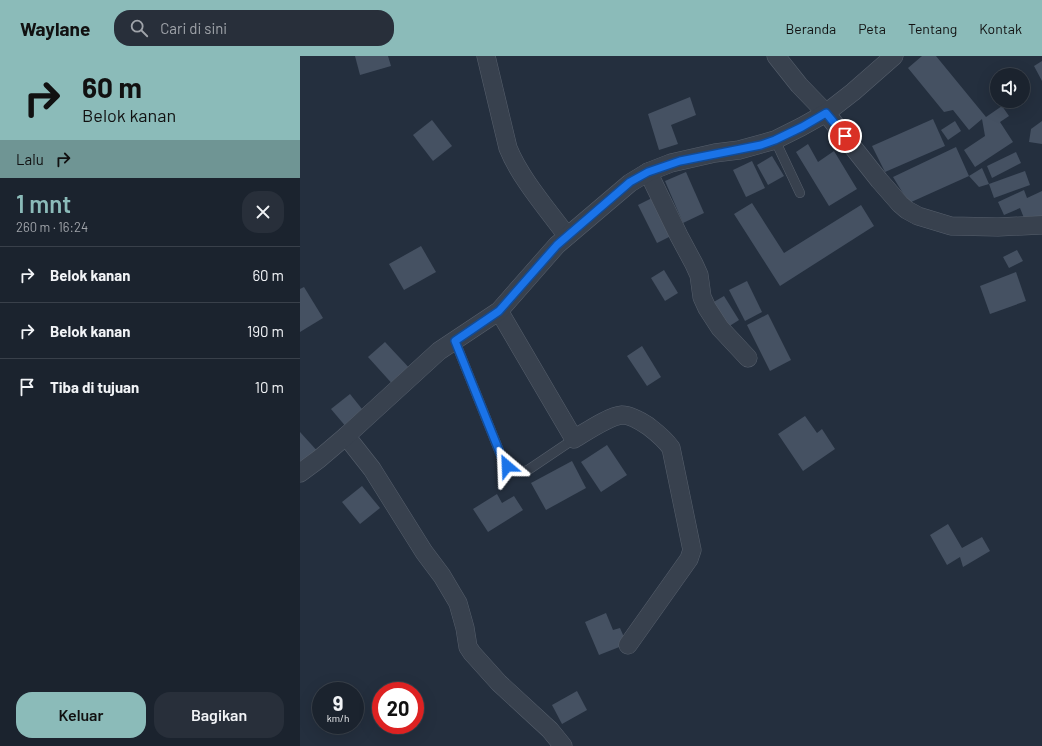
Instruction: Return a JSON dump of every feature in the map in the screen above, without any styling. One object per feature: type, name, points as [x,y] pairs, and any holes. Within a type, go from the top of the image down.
[{"type":"street","points":[[486,56],[508,148],[512,158],[538,197],[567,236]]},
{"type":"street","points":[[776,56],[826,113],[900,204],[918,216],[951,226],[998,228],[1042,225]]},
{"type":"street","points":[[300,473],[346,436],[439,351],[499,311],[557,245],[630,182],[648,172],[671,163],[715,153],[738,150],[775,140],[826,113],[853,92],[894,56]]},
{"type":"street","points":[[648,172],[694,264],[698,275],[702,297],[707,308],[720,328],[748,358]]},
{"type":"street","points":[[499,311],[574,439],[594,426],[623,415],[644,424],[666,440],[671,448],[692,550],[689,559],[628,645]]},
{"type":"street","points":[[346,436],[372,469],[458,603],[468,646],[472,653],[499,683],[550,730],[563,746]]},
{"type":"lane","points":[[775,140],[800,193]]},
{"type":"lane","points":[[455,341],[502,458],[507,466],[520,473],[528,470],[574,439]]},
{"type":"building","points":[[355,56],[388,56],[391,66],[360,75]]},
{"type":"building","points":[[922,56],[936,56],[986,117],[999,108],[1003,108],[1009,116],[1000,122],[1013,142],[975,167],[964,150],[985,136],[982,119],[969,130],[953,110],[944,112],[908,68]]},
{"type":"building","points":[[1042,61],[1042,81],[1034,66]]},
{"type":"building","points":[[690,97],[696,115],[671,125],[678,144],[659,150],[648,114]]},
{"type":"building","points":[[933,119],[945,146],[885,172],[872,146]]},
{"type":"building","points":[[432,120],[452,146],[433,161],[413,135]]},
{"type":"building","points":[[955,121],[961,131],[948,140],[941,130]]},
{"type":"building","points":[[1042,121],[1042,144],[1029,142],[1031,129]]},
{"type":"building","points":[[808,144],[818,162],[834,151],[857,189],[829,206],[796,152]]},
{"type":"building","points":[[956,147],[969,176],[909,203],[893,177]]},
{"type":"building","points":[[1016,152],[1021,163],[992,178],[987,166]]},
{"type":"building","points":[[772,156],[784,176],[768,185],[757,165]]},
{"type":"building","points":[[752,161],[765,188],[746,197],[733,170]]},
{"type":"building","points":[[982,168],[989,184],[979,187],[969,176]]},
{"type":"building","points":[[1025,171],[1030,185],[994,198],[989,184]]},
{"type":"building","points":[[686,172],[704,213],[683,223],[665,181]]},
{"type":"building","points":[[1024,190],[1027,198],[1042,191],[1042,216],[1026,223],[1020,208],[1004,215],[998,202]]},
{"type":"building","points":[[654,197],[673,235],[657,243],[638,205]]},
{"type":"building","points":[[752,203],[784,253],[861,205],[874,226],[780,286],[734,214]]},
{"type":"building","points":[[421,246],[436,272],[404,290],[389,264]]},
{"type":"building","points":[[1017,250],[1023,261],[1009,268],[1003,257]]},
{"type":"building","points":[[664,270],[678,293],[665,301],[651,278]]},
{"type":"building","points":[[1016,272],[1026,301],[990,314],[980,286]]},
{"type":"building","points":[[747,281],[762,312],[745,321],[729,290]]},
{"type":"building","points":[[304,287],[323,318],[300,332],[300,289]]},
{"type":"building","points":[[724,296],[739,320],[728,327],[712,303]]},
{"type":"building","points":[[768,314],[791,360],[770,371],[747,325]]},
{"type":"building","points":[[385,342],[413,372],[396,388],[368,357]]},
{"type":"building","points":[[642,346],[661,377],[647,386],[627,356]]},
{"type":"building","points":[[350,394],[366,414],[347,428],[331,409]]},
{"type":"building","points":[[805,416],[817,433],[822,429],[835,449],[803,471],[778,434]]},
{"type":"building","points":[[300,432],[320,454],[305,467],[300,461]]},
{"type":"building","points":[[607,445],[627,475],[601,492],[581,462]]},
{"type":"building","points":[[572,461],[586,488],[546,510],[531,483]]},
{"type":"building","points":[[362,486],[380,508],[360,524],[342,502]]},
{"type":"building","points":[[497,494],[502,503],[514,496],[523,510],[488,532],[473,509]]},
{"type":"building","points":[[948,524],[962,548],[982,537],[990,551],[963,567],[960,557],[947,565],[930,535]]},
{"type":"building","points":[[606,613],[613,630],[620,628],[627,644],[599,655],[585,622]]},
{"type":"building","points":[[577,691],[587,710],[562,724],[552,705]]},
{"type":"route","points":[[507,466],[502,458],[455,341],[499,311],[557,245],[630,182],[648,172],[671,163],[761,145],[802,127],[826,113],[845,136]]}]
